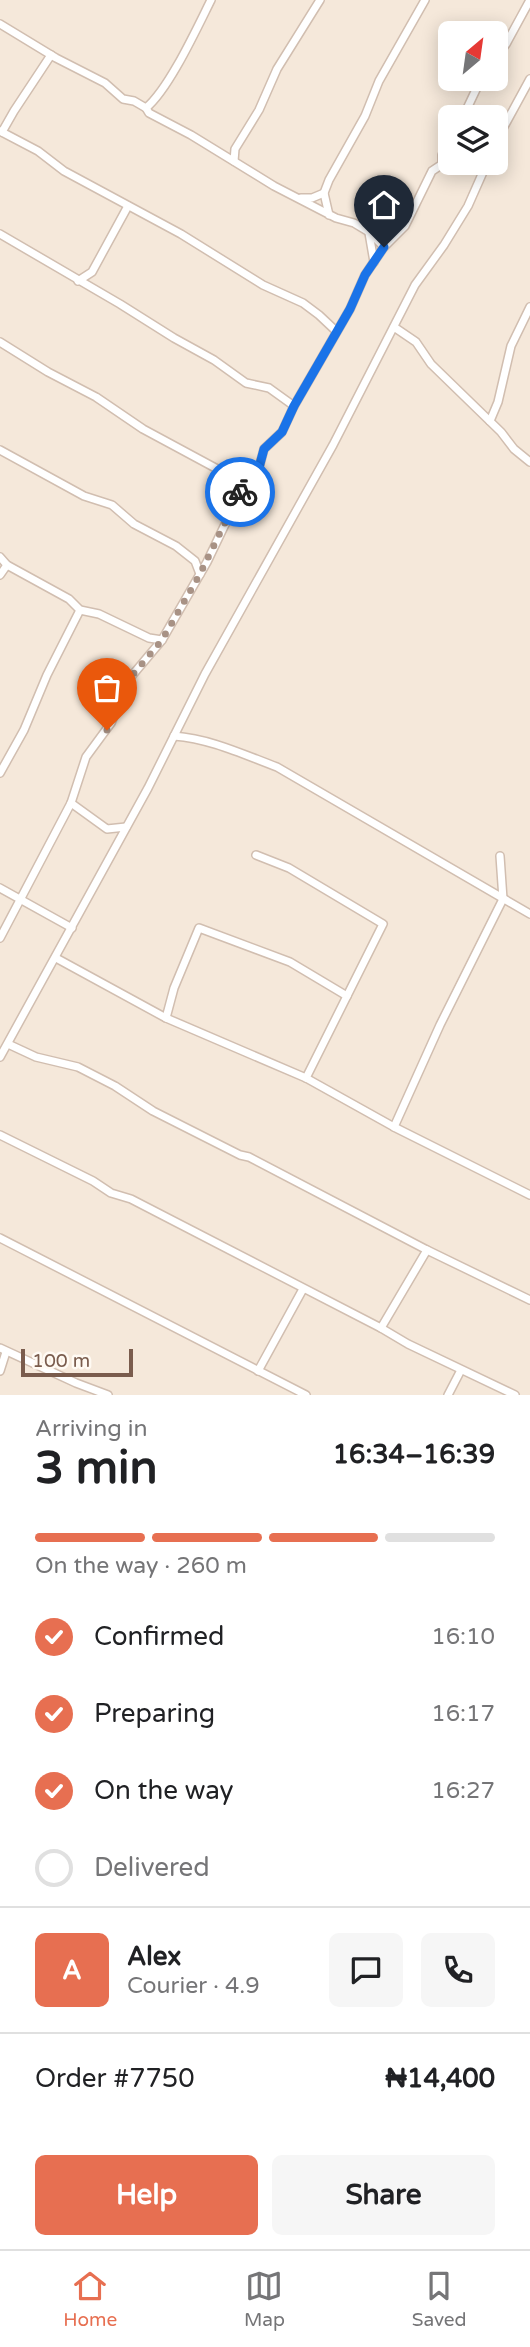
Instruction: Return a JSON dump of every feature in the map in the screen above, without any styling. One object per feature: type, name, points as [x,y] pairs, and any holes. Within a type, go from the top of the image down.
[{"type":"street","points":[[146,108],[156,97],[187,47],[211,0]]},
{"type":"street","points":[[234,160],[234,149],[259,110],[282,59],[320,0]]},
{"type":"street","points":[[329,215],[324,193],[365,116],[379,81],[425,0]]},
{"type":"street","points":[[508,40],[530,0]]},
{"type":"street","points":[[0,24],[105,83],[123,99],[146,108],[149,113],[223,153],[274,186],[329,215],[354,223],[369,232],[384,247]]},
{"type":"street","points":[[51,55],[1,132],[38,151],[64,171],[181,234],[263,285],[303,303],[336,331]]},
{"type":"street","points":[[508,117],[530,79]]},
{"type":"street","points":[[223,153],[234,149]]},
{"type":"street","points":[[0,938],[71,803],[86,757],[111,723],[130,678],[162,640],[207,562],[242,489],[257,475],[264,449],[282,432],[294,406],[318,368],[350,309],[359,286],[384,247],[405,226],[424,185],[432,171],[438,167]]},
{"type":"street","points":[[0,1058],[126,827],[205,674],[333,445],[415,285],[444,245],[481,175]]},
{"type":"street","points":[[301,198],[312,198],[324,193]]},
{"type":"street","points":[[78,281],[92,272],[128,206]]},
{"type":"street","points":[[369,232],[374,262]]},
{"type":"street","points":[[0,234],[214,360],[246,383],[269,388],[294,406]]},
{"type":"street","points":[[490,421],[502,388],[510,346],[530,307]]},
{"type":"street","points":[[394,327],[416,342],[431,364],[530,462]]},
{"type":"street","points":[[0,342],[48,373],[96,397],[143,429],[221,471],[225,479],[230,514]]},
{"type":"street","points":[[0,450],[84,496],[112,505],[134,524],[176,546],[195,561],[200,574]]},
{"type":"street","points":[[0,556],[7,565],[69,599],[80,610],[108,618],[149,638],[162,640]]},
{"type":"street","points":[[195,561],[207,562]]},
{"type":"street","points":[[0,575],[7,565]]},
{"type":"street","points":[[0,774],[24,730],[47,675],[80,610]]},
{"type":"street","points":[[149,638],[155,649]]},
{"type":"street","points":[[174,736],[199,738],[233,748],[276,766],[530,914]]},
{"type":"street","points":[[71,803],[107,829],[126,827]]},
{"type":"street","points":[[256,855],[289,868],[383,924],[306,1078]]},
{"type":"street","points":[[394,1127],[440,1025],[503,899],[500,856]]},
{"type":"street","points":[[0,888],[72,928]]},
{"type":"street","points":[[166,1017],[174,988],[199,928],[290,962],[347,996]]},
{"type":"street","points":[[56,958],[166,1017],[306,1078],[394,1127],[530,1195]]},
{"type":"street","points":[[8,1044],[36,1057],[78,1067],[153,1111],[530,1300]]},
{"type":"street","points":[[0,1135],[515,1395]]},
{"type":"street","points":[[0,1238],[306,1395]]},
{"type":"street","points":[[381,1328],[427,1250]]},
{"type":"street","points":[[258,1371],[303,1289]]},
{"type":"street","points":[[0,1371],[3,1350],[92,1392],[108,1395]]},
{"type":"street","points":[[448,1395],[461,1370]]},
{"type":"shaded area","points":[[0,0],[530,0],[530,1395],[0,1395]]},
{"type":"way so far","points":[[107,730],[130,678],[162,640],[200,574],[240,492]]},
{"type":"route","points":[[240,492],[257,475],[264,449],[282,432],[350,309],[365,275],[384,247]]}]
